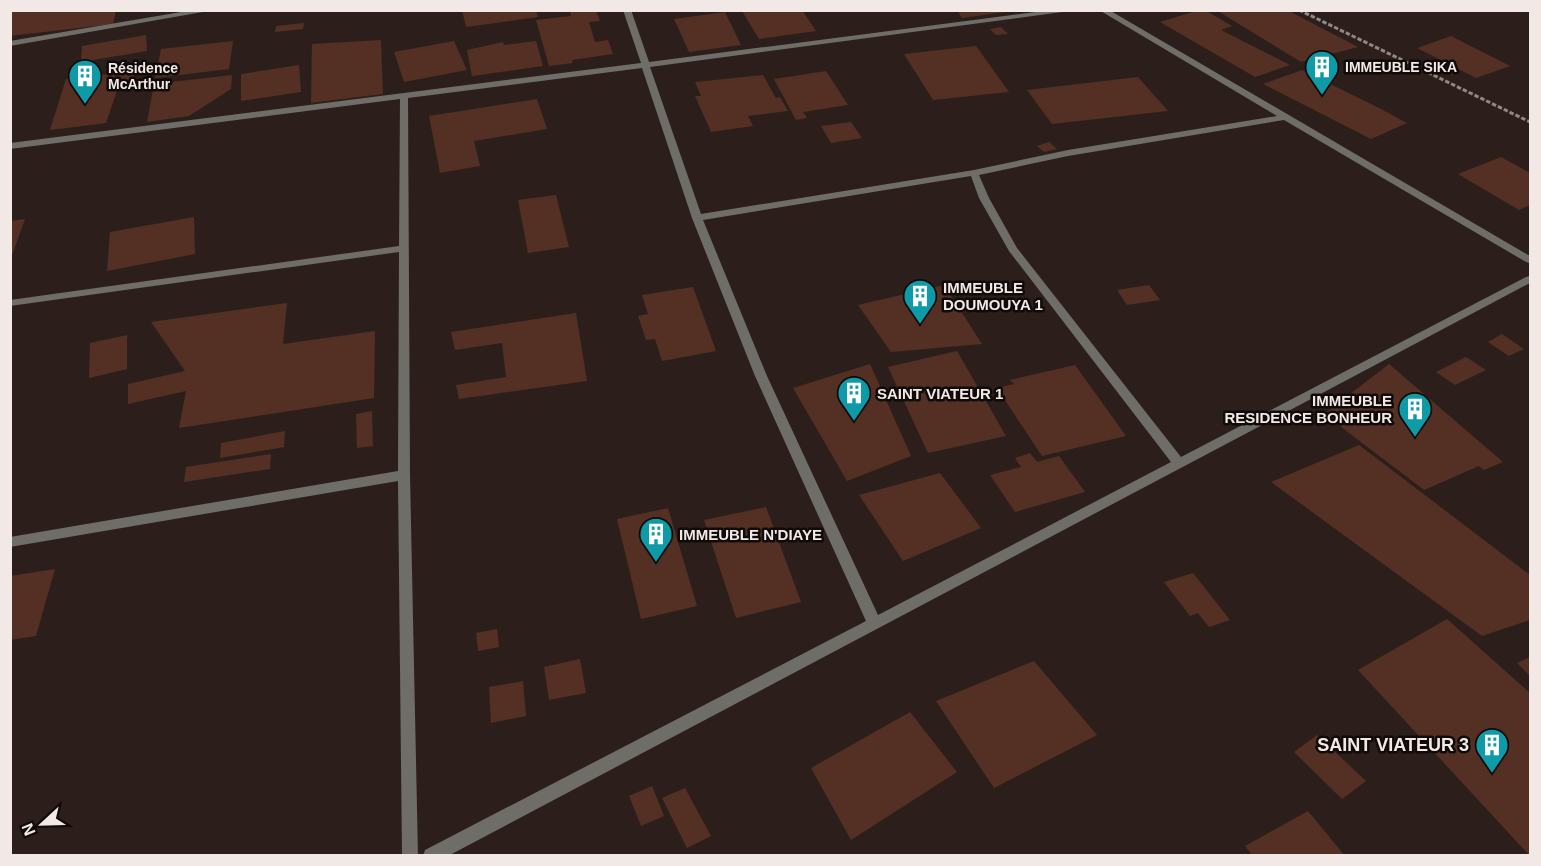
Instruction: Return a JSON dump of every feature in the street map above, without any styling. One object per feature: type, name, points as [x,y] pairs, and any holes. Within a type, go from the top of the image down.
[{"type":"street","points":[[10,44],[187,12],[210,10]]},
{"type":"street","points":[[627,10],[697,218],[761,376],[874,622]]},
{"type":"street","points":[[10,146],[1073,10]]},
{"type":"street","points":[[1103,10],[1530,260]]},
{"type":"street","points":[[404,97],[404,476],[410,855]]},
{"type":"street","points":[[697,218],[974,173],[1068,153],[1286,117]]},
{"type":"street","points":[[974,173],[984,198],[1013,249],[1179,463]]},
{"type":"street","points":[[10,303],[404,248]]},
{"type":"street","points":[[430,855],[1530,279]]},
{"type":"street","points":[[10,542],[404,476]]},
{"type":"path","points":[[1299,10],[1530,122]]},
{"type":"building","points":[[10,10],[116,10],[113,24],[10,36]]},
{"type":"building","points":[[462,10],[536,10],[538,17],[466,27]]},
{"type":"building","points":[[596,10],[600,21],[589,22],[595,42],[608,40],[613,54],[549,66],[536,20],[571,16],[570,12]]},
{"type":"building","points":[[802,10],[816,31],[759,39],[742,11]]},
{"type":"building","points":[[957,10],[1005,10],[1005,12],[962,18]]},
{"type":"building","points":[[1205,10],[1232,26],[1221,30],[1290,65],[1255,77],[1160,22]]},
{"type":"building","points":[[1216,10],[1287,10],[1358,47],[1301,62]]},
{"type":"building","points":[[725,12],[741,45],[689,52],[674,19]]},
{"type":"building","points":[[304,23],[303,29],[275,32],[276,26]]},
{"type":"building","points":[[1001,27],[1008,34],[996,35],[990,29]]},
{"type":"building","points":[[146,35],[147,51],[81,62],[82,46]]},
{"type":"building","points":[[1451,36],[1510,66],[1476,78],[1417,48]]},
{"type":"building","points":[[381,40],[383,94],[311,103],[312,44]]},
{"type":"building","points":[[233,41],[229,69],[155,78],[161,49]]},
{"type":"building","points":[[454,41],[467,70],[404,82],[394,52]]},
{"type":"building","points":[[536,41],[543,66],[472,76],[467,50],[503,42],[504,45]]},
{"type":"building","points":[[976,46],[1009,92],[933,100],[904,54]]},
{"type":"building","points":[[299,65],[301,92],[241,101],[241,74]]},
{"type":"building","name":"IMMEUBLE SIKA","points":[[1302,70],[1407,123],[1371,139],[1263,84]]},
{"type":"building","name":"Résidence McArthur","points":[[135,71],[132,85],[118,88],[106,123],[50,130],[66,79]]},
{"type":"building","points":[[826,71],[848,105],[803,112],[807,118],[796,120],[774,79]]},
{"type":"building","points":[[232,75],[231,89],[189,116],[147,122],[154,84]]},
{"type":"building","points":[[763,75],[776,98],[780,97],[788,111],[748,116],[753,126],[711,132],[695,96],[701,96],[695,82]]},
{"type":"building","points":[[1138,77],[1168,111],[1052,124],[1027,90]]},
{"type":"building","points":[[537,99],[547,129],[474,141],[480,166],[440,173],[429,116]]},
{"type":"building","points":[[851,122],[862,138],[831,143],[821,126]]},
{"type":"building","points":[[1049,142],[1057,149],[1044,152],[1037,146]]},
{"type":"building","points":[[1501,157],[1530,173],[1530,205],[1519,210],[1458,174]]},
{"type":"building","points":[[556,195],[569,247],[528,253],[518,200]]},
{"type":"building","points":[[194,217],[195,254],[107,271],[110,232]]},
{"type":"building","points":[[25,219],[11,258],[10,221]]},
{"type":"building","name":"IMMEUBLE DOUMOUYA 1","points":[[944,285],[982,344],[891,352],[858,305]]},
{"type":"building","points":[[1149,285],[1160,300],[1127,305],[1117,290]]},
{"type":"building","points":[[693,287],[716,351],[662,361],[655,339],[646,340],[638,316],[648,314],[642,295]]},
{"type":"building","points":[[287,303],[283,344],[375,331],[374,398],[179,428],[186,391],[128,404],[128,384],[185,371],[151,322]]},
{"type":"building","points":[[576,313],[587,381],[459,399],[456,385],[506,377],[502,343],[455,350],[451,332]]},
{"type":"building","points":[[1502,334],[1524,349],[1509,356],[1488,342]]},
{"type":"building","points":[[127,335],[127,369],[89,378],[90,343]]},
{"type":"building","points":[[957,351],[1006,436],[928,453],[888,367]]},
{"type":"building","points":[[1466,357],[1486,370],[1455,385],[1436,372]]},
{"type":"building","name":"SAINT VIATEUR 1","points":[[870,364],[911,456],[847,481],[793,388]]},
{"type":"building","name":"IMMEUBLE RESIDENCE BONHEUR","points":[[1389,364],[1503,462],[1484,470],[1479,466],[1424,490],[1324,414]]},
{"type":"building","points":[[1075,365],[1126,436],[1042,456],[997,388],[1014,384],[1010,380]]},
{"type":"building","points":[[372,411],[373,446],[357,448],[356,414]]},
{"type":"building","points":[[285,431],[284,447],[220,458],[221,443]]},
{"type":"building","points":[[1359,445],[1530,575],[1530,620],[1482,636],[1271,482]]},
{"type":"building","points":[[1030,453],[1037,462],[1059,456],[1085,492],[1015,512],[990,475],[1021,467],[1015,458]]},
{"type":"building","points":[[271,454],[270,469],[184,482],[186,467]]},
{"type":"building","points":[[940,473],[981,528],[903,561],[859,495]]},
{"type":"building","points":[[766,507],[801,602],[736,618],[704,520]]},
{"type":"building","name":"IMMEUBLE N'DIAYE","points":[[668,508],[697,606],[641,619],[617,519]]},
{"type":"building","points":[[55,569],[36,636],[10,640],[10,576]]},
{"type":"building","points":[[1193,573],[1230,620],[1209,627],[1198,613],[1190,616],[1164,582]]},
{"type":"building","name":"SAINT VIATEUR 3","points":[[1447,619],[1530,693],[1530,856],[1358,670]]},
{"type":"building","points":[[497,629],[499,647],[478,651],[476,633]]},
{"type":"building","points":[[1530,657],[1530,676],[1517,663]]},
{"type":"building","points":[[580,659],[586,693],[549,700],[544,667]]},
{"type":"building","points":[[1034,661],[1097,735],[994,788],[936,701]]},
{"type":"building","points":[[523,681],[526,716],[491,723],[489,687]]},
{"type":"building","points":[[910,712],[957,772],[851,840],[811,768]]},
{"type":"building","points":[[1317,735],[1366,781],[1342,799],[1294,752]]},
{"type":"building","points":[[652,786],[664,816],[641,826],[629,796]]},
{"type":"building","points":[[685,788],[711,836],[687,848],[662,798]]},
{"type":"building","points":[[1308,811],[1345,856],[1253,856],[1245,846]]},
{"type":"place","name":"IMMEUBLE SIKA","points":[[1322,96]]},
{"type":"place","name":"Résidence McArthur","points":[[85,105]]},
{"type":"place","name":"IMMEUBLE DOUMOUYA 1","points":[[920,325]]},
{"type":"place","name":"SAINT VIATEUR 1","points":[[854,422]]},
{"type":"place","name":"IMMEUBLE RESIDENCE BONHEUR","points":[[1415,438]]},
{"type":"place","name":"IMMEUBLE N'DIAYE","points":[[656,563]]},
{"type":"place","name":"SAINT VIATEUR 3","points":[[1492,774]]}]
